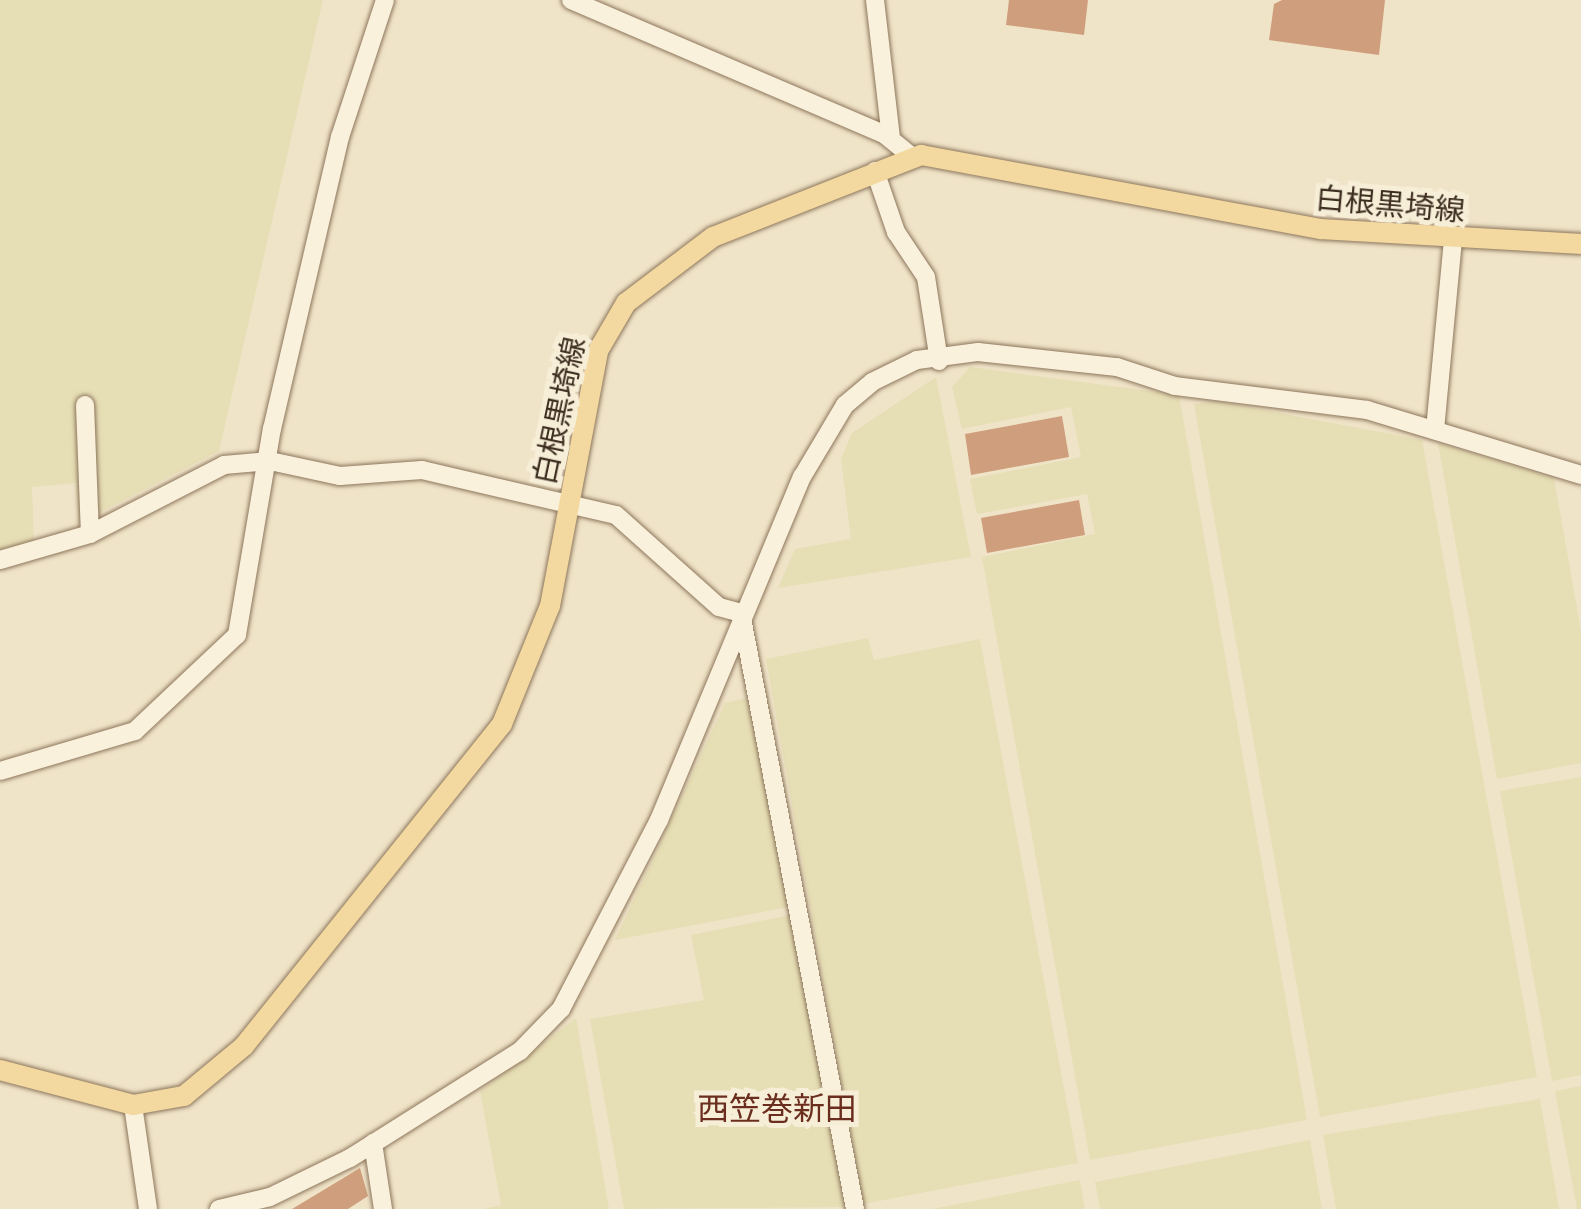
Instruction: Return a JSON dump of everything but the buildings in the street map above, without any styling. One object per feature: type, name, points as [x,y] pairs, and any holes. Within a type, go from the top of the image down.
[{"type":"main road","name":"白根黒埼線","points":[[132,1106],[214,1079],[472,768],[537,650],[598,351],[626,303],[712,237],[911,156],[1241,219],[1453,240],[1581,244]]},
{"type":"main road","points":[[0,1070],[132,1106]]},
{"type":"street","points":[[0,770],[135,731],[228,648],[245,614],[270,461],[340,137],[384,0]]},
{"type":"street","points":[[571,0],[891,139],[911,156]]},
{"type":"street","points":[[874,0],[891,139]]},
{"type":"street","points":[[875,171],[896,232],[926,277],[939,361]]},
{"type":"street","points":[[1435,430],[1453,240]]},
{"type":"street","points":[[219,1209],[292,1188],[372,1143],[520,1051],[561,1010],[667,803],[741,612],[844,404],[917,360],[939,361],[978,352],[1118,367],[1175,386],[1367,410],[1581,475]]},
{"type":"street","points":[[85,404],[90,534]]},
{"type":"street","points":[[0,560],[90,534],[194,476],[270,461],[340,476],[422,470],[570,502],[632,523],[719,607],[741,612]]},
{"type":"street","points":[[741,612],[855,1209]]},
{"type":"street","points":[[132,1106],[148,1209]]},
{"type":"street","points":[[372,1143],[383,1209]]},
{"type":"shaded area","points":[[0,0],[323,0],[219,451],[79,523],[76,483],[32,487],[34,546],[0,551]]},
{"type":"shaded area","points":[[970,367],[1179,395],[1307,1120],[1090,1160],[982,557],[1095,534],[1087,494],[977,514],[970,479],[1081,457],[1071,407],[962,429],[952,387]]},
{"type":"shaded area","points":[[936,377],[971,557],[778,588],[795,549],[851,539],[841,459],[852,433]]},
{"type":"shaded area","points":[[1216,401],[1422,440],[1537,1077],[1320,1117],[1194,404]]},
{"type":"shaded area","points":[[1438,443],[1554,478],[1581,631],[1581,763],[1497,779]]},
{"type":"shaded area","points":[[868,638],[874,660],[980,639],[1078,1163],[863,1204],[766,659]]},
{"type":"shaded area","points":[[756,696],[789,907],[615,940],[725,703]]},
{"type":"shaded area","points":[[1581,777],[1581,1075],[1552,1081],[1500,791]]},
{"type":"shaded area","points":[[795,914],[848,1207],[624,1209],[590,1019],[704,1000],[691,935]]},
{"type":"shaded area","points":[[576,1018],[609,1209],[484,1209],[501,1205],[480,1091]]},
{"type":"shaded area","points":[[1581,1086],[1581,1209],[1577,1209],[1555,1091]]},
{"type":"shaded area","points":[[1540,1099],[1559,1209],[1336,1209],[1323,1135]]},
{"type":"shaded area","points":[[1310,1140],[1322,1209],[1100,1209],[1095,1182]]},
{"type":"shaded area","points":[[1080,1180],[1085,1209],[932,1209]]},
{"type":"district","name":"西笠巻新田","points":[[777,1109]]}]
